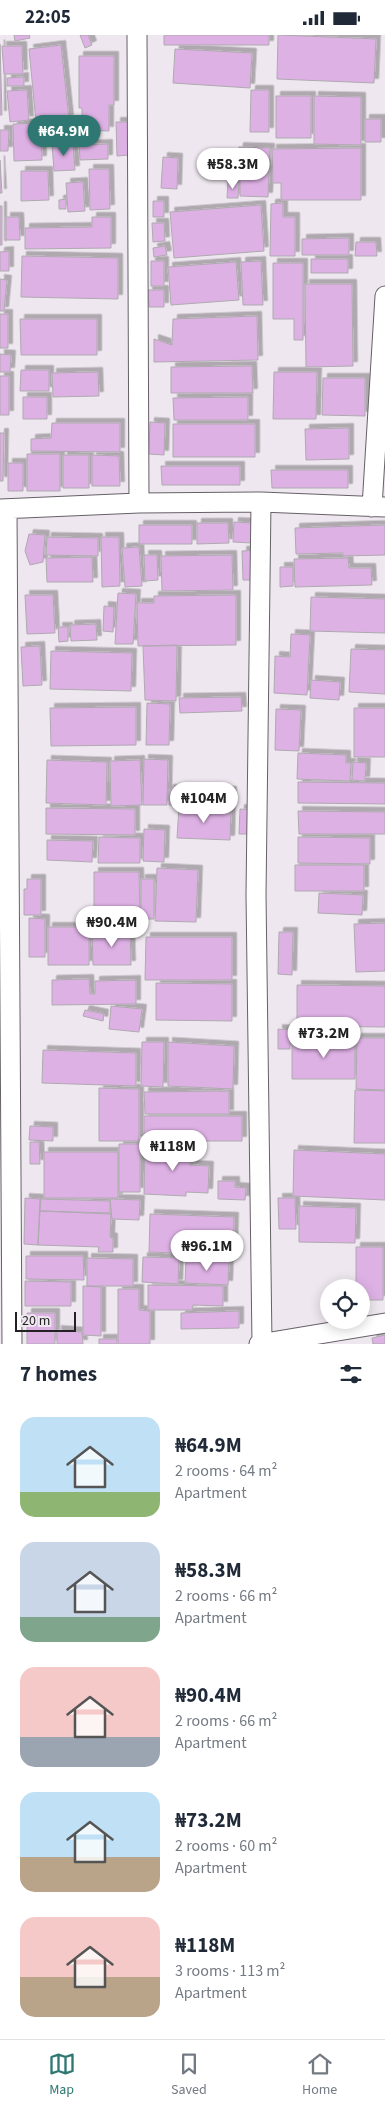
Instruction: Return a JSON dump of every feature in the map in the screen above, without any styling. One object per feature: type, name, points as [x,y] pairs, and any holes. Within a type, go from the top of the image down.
[{"type":"street","points":[[138,35],[139,503]]},
{"type":"street","points":[[12,1344],[4,509],[139,503],[260,502],[379,507],[385,295]]},
{"type":"street","points":[[260,502],[256,895],[261,1344],[385,1323]]},
{"type":"building","points":[[14,35],[29,35],[30,38],[15,41]]},
{"type":"building","points":[[80,35],[88,35],[92,45],[85,48]]},
{"type":"building","points":[[164,35],[269,35],[269,45],[164,45]]},
{"type":"building","points":[[278,35],[376,39],[374,83],[277,79]]},
{"type":"building","points":[[0,44],[2,115],[0,115]]},
{"type":"building","points":[[61,45],[69,119],[36,122],[29,49]]},
{"type":"building","points":[[2,46],[22,46],[23,74],[4,74]]},
{"type":"building","points":[[175,49],[252,53],[250,88],[173,83]]},
{"type":"building","points":[[79,56],[114,56],[114,105],[109,105],[109,131],[82,130],[82,108],[79,108]]},
{"type":"building","points":[[24,77],[24,86],[7,86],[7,78]]},
{"type":"building","points":[[27,90],[29,120],[10,122],[7,91]]},
{"type":"building","points":[[251,90],[269,90],[269,132],[250,132]]},
{"type":"building","points":[[276,96],[311,96],[311,138],[276,138]]},
{"type":"building","points":[[314,96],[361,97],[361,145],[314,144]]},
{"type":"building","points":[[365,119],[381,119],[381,142],[365,142]]},
{"type":"building","points":[[71,121],[73,139],[50,141],[48,123]]},
{"type":"building","points":[[116,122],[128,122],[129,155],[117,156]]},
{"type":"building","points":[[41,123],[42,160],[14,161],[13,124]]},
{"type":"building","points":[[0,130],[9,130],[8,151],[0,151]]},
{"type":"building","points":[[73,143],[75,170],[54,171],[52,144]]},
{"type":"building","points":[[108,144],[108,159],[80,160],[79,145]]},
{"type":"building","points":[[239,147],[270,148],[268,197],[240,196],[240,181],[234,181],[234,163],[238,163]]},
{"type":"building","points":[[361,148],[361,200],[281,200],[281,183],[273,183],[272,149]]},
{"type":"building","points":[[163,157],[178,158],[177,189],[161,188]]},
{"type":"building","points":[[0,160],[2,193],[0,193]]},
{"type":"building","points":[[89,169],[109,169],[110,209],[90,210]]},
{"type":"building","points":[[21,171],[48,171],[49,200],[21,201]]},
{"type":"building","points":[[228,181],[239,182],[238,198],[227,198]]},
{"type":"building","points":[[83,182],[85,211],[68,212],[66,183]]},
{"type":"building","points":[[66,199],[66,209],[59,209],[59,200]]},
{"type":"building","points":[[153,201],[164,201],[164,217],[153,217]]},
{"type":"building","points":[[283,203],[283,217],[295,217],[295,256],[270,256],[271,204]]},
{"type":"building","points":[[261,205],[264,251],[174,258],[170,212]]},
{"type":"building","points":[[0,206],[2,206],[2,245],[0,245]]},
{"type":"building","points":[[6,217],[19,217],[20,240],[6,240]]},
{"type":"building","points":[[92,217],[111,217],[111,248],[25,249],[25,228],[92,227]]},
{"type":"building","points":[[152,223],[164,223],[165,241],[153,242]]},
{"type":"building","points":[[349,238],[349,255],[302,255],[302,239]]},
{"type":"building","points":[[356,242],[376,242],[377,256],[355,256]]},
{"type":"building","points":[[165,246],[167,255],[154,257],[153,248]]},
{"type":"building","points":[[9,251],[9,271],[0,271],[0,252]]},
{"type":"building","points":[[22,256],[118,258],[118,299],[21,297]]},
{"type":"building","points":[[311,259],[348,259],[348,273],[311,273]]},
{"type":"building","points":[[151,261],[164,261],[164,286],[151,286]]},
{"type":"building","points":[[261,261],[263,305],[243,305],[241,262]]},
{"type":"building","points":[[236,262],[239,300],[171,305],[168,267]]},
{"type":"building","points":[[273,263],[303,263],[303,340],[294,340],[294,319],[273,319]]},
{"type":"building","points":[[0,279],[7,280],[4,311],[0,311]]},
{"type":"building","points":[[305,284],[352,284],[353,366],[306,367]]},
{"type":"building","points":[[148,290],[164,290],[164,307],[149,307]]},
{"type":"building","points":[[0,314],[8,314],[8,348],[0,348]]},
{"type":"building","points":[[257,316],[258,360],[154,362],[154,339],[172,345],[173,319]]},
{"type":"building","points":[[20,319],[97,319],[97,355],[21,355]]},
{"type":"building","points":[[0,354],[11,355],[10,372],[0,372]]},
{"type":"building","points":[[252,366],[253,393],[171,393],[171,367]]},
{"type":"building","points":[[21,370],[49,370],[49,391],[20,391]]},
{"type":"building","points":[[98,372],[99,396],[53,397],[52,373]]},
{"type":"building","points":[[274,372],[317,372],[316,419],[273,419]]},
{"type":"building","points":[[0,376],[9,376],[9,415],[0,415]]},
{"type":"building","points":[[323,378],[365,378],[365,416],[322,415]]},
{"type":"building","points":[[23,397],[47,397],[47,419],[23,419]]},
{"type":"building","points":[[248,397],[248,420],[174,420],[173,398]]},
{"type":"building","points":[[150,422],[165,423],[164,455],[149,454]]},
{"type":"building","points":[[52,423],[120,423],[120,452],[31,451],[31,439],[51,438]]},
{"type":"building","points":[[173,424],[255,424],[255,457],[173,457]]},
{"type":"building","points":[[349,428],[349,459],[306,460],[305,429]]},
{"type":"building","points":[[0,433],[4,433],[3,481],[0,481]]},
{"type":"building","points":[[27,454],[60,454],[60,491],[27,491]]},
{"type":"building","points":[[63,455],[89,455],[89,488],[63,488]]},
{"type":"building","points":[[92,455],[119,456],[120,486],[92,486]]},
{"type":"building","points":[[8,463],[23,463],[23,491],[8,491]]},
{"type":"building","points":[[161,466],[240,466],[240,485],[162,485]]},
{"type":"building","points":[[271,470],[348,470],[348,488],[272,488]]},
{"type":"building","points":[[234,522],[252,523],[251,543],[233,542]]},
{"type":"building","points":[[197,523],[228,523],[229,543],[197,544]]},
{"type":"building","points":[[139,525],[192,525],[192,544],[139,544]]},
{"type":"building","points":[[385,525],[385,555],[343,556],[343,553],[296,554],[295,528]]},
{"type":"building","points":[[29,534],[45,535],[43,562],[30,565],[25,551]]},
{"type":"building","points":[[47,537],[98,538],[98,556],[46,555]]},
{"type":"building","points":[[101,537],[119,537],[120,586],[102,587]]},
{"type":"building","points":[[139,547],[142,586],[125,587],[122,548]]},
{"type":"building","points":[[258,550],[259,580],[243,580],[242,551]]},
{"type":"building","points":[[144,555],[157,555],[158,580],[145,581]]},
{"type":"building","points":[[232,555],[233,590],[162,591],[161,556]]},
{"type":"building","points":[[92,557],[93,582],[47,582],[46,558]]},
{"type":"building","points":[[348,558],[349,568],[371,568],[372,585],[295,587],[294,559]]},
{"type":"building","points":[[280,567],[293,567],[293,586],[280,587]]},
{"type":"building","points":[[118,593],[136,594],[133,644],[115,644]]},
{"type":"building","points":[[25,595],[53,595],[55,633],[27,634]]},
{"type":"building","points":[[236,595],[236,645],[138,646],[137,603],[154,603],[154,596]]},
{"type":"building","points":[[311,597],[385,599],[385,633],[310,631]]},
{"type":"building","points":[[104,606],[114,607],[113,632],[103,631]]},
{"type":"building","points":[[96,624],[97,640],[71,641],[70,625]]},
{"type":"building","points":[[58,627],[68,627],[68,641],[59,642]]},
{"type":"building","points":[[291,634],[310,635],[307,695],[274,693],[275,656],[290,657]]},
{"type":"building","points":[[177,645],[176,701],[145,700],[143,646]]},
{"type":"building","points":[[40,646],[42,685],[23,686],[21,647]]},
{"type":"building","points":[[351,649],[385,650],[385,694],[349,692]]},
{"type":"building","points":[[51,651],[132,653],[131,691],[50,689]]},
{"type":"building","points":[[311,680],[340,682],[339,700],[310,698]]},
{"type":"building","points":[[241,697],[242,711],[180,713],[179,698]]},
{"type":"building","points":[[147,703],[170,704],[169,745],[146,745]]},
{"type":"building","points":[[136,707],[136,745],[51,746],[50,708]]},
{"type":"building","points":[[354,708],[385,708],[385,757],[354,757]]},
{"type":"building","points":[[276,709],[301,710],[299,751],[275,750]]},
{"type":"building","points":[[298,753],[346,755],[346,763],[351,763],[350,781],[297,779]]},
{"type":"building","points":[[144,759],[168,760],[167,805],[143,805]]},
{"type":"building","points":[[47,760],[107,762],[106,805],[46,803]]},
{"type":"building","points":[[140,760],[142,805],[111,806],[110,761]]},
{"type":"building","points":[[353,762],[366,763],[365,781],[352,780]]},
{"type":"building","points":[[298,782],[385,783],[385,804],[298,803]]},
{"type":"building","points":[[169,789],[232,791],[232,807],[169,805]]},
{"type":"building","points":[[179,807],[231,809],[230,840],[177,838]]},
{"type":"building","points":[[46,808],[135,809],[135,835],[46,834]]},
{"type":"building","points":[[240,809],[254,810],[253,834],[239,834]]},
{"type":"building","points":[[298,811],[385,812],[385,834],[299,834]]},
{"type":"building","points":[[144,829],[165,830],[164,862],[143,861]]},
{"type":"building","points":[[99,837],[140,838],[140,863],[98,863]]},
{"type":"building","points":[[298,837],[370,838],[370,864],[298,863]]},
{"type":"building","points":[[47,840],[93,841],[92,862],[47,860]]},
{"type":"building","points":[[295,865],[364,865],[364,891],[295,891]]},
{"type":"building","points":[[157,868],[198,870],[196,922],[155,921]]},
{"type":"building","points":[[94,872],[139,872],[140,918],[94,918]]},
{"type":"building","points":[[27,879],[41,879],[41,915],[24,915],[24,889],[27,889]]},
{"type":"building","points":[[141,879],[154,879],[154,919],[141,919]]},
{"type":"building","points":[[319,893],[363,895],[362,915],[318,913]]},
{"type":"building","points":[[29,918],[45,919],[45,957],[29,957]]},
{"type":"building","points":[[385,923],[385,971],[356,972],[354,924]]},
{"type":"building","points":[[48,927],[89,927],[89,965],[48,965]]},
{"type":"building","points":[[130,930],[131,965],[93,965],[92,931]]},
{"type":"building","points":[[279,932],[293,932],[292,975],[278,974]]},
{"type":"building","points":[[146,937],[232,937],[232,980],[145,980]]},
{"type":"building","points":[[89,979],[90,994],[95,994],[95,981],[136,980],[136,1004],[52,1005],[52,980]]},
{"type":"building","points":[[156,983],[232,984],[232,1021],[156,1020]]},
{"type":"building","points":[[297,985],[385,986],[385,1027],[297,1026]]},
{"type":"building","points":[[111,1006],[142,1009],[139,1032],[109,1029]]},
{"type":"building","points":[[85,1010],[104,1014],[103,1021],[83,1016]]},
{"type":"building","points":[[278,1029],[290,1030],[290,1049],[278,1049]]},
{"type":"building","points":[[292,1038],[355,1038],[355,1079],[292,1079]]},
{"type":"building","points":[[357,1038],[385,1038],[385,1090],[356,1089]]},
{"type":"building","points":[[142,1042],[164,1042],[163,1087],[141,1086]]},
{"type":"building","points":[[168,1042],[234,1046],[233,1089],[168,1086]]},
{"type":"building","points":[[43,1050],[136,1053],[136,1086],[42,1083]]},
{"type":"building","points":[[99,1088],[139,1089],[139,1141],[99,1141]]},
{"type":"building","points":[[355,1090],[385,1091],[385,1143],[354,1143]]},
{"type":"building","points":[[229,1091],[229,1114],[145,1114],[144,1092]]},
{"type":"building","points":[[144,1116],[242,1116],[242,1141],[144,1141]]},
{"type":"building","points":[[30,1126],[53,1127],[53,1141],[29,1140]]},
{"type":"building","points":[[30,1142],[39,1142],[40,1164],[30,1164]]},
{"type":"building","points":[[119,1144],[140,1144],[140,1192],[119,1192]]},
{"type":"building","points":[[145,1146],[190,1148],[190,1165],[209,1166],[208,1193],[186,1192],[186,1196],[144,1194]]},
{"type":"building","points":[[294,1150],[385,1154],[385,1200],[293,1196]]},
{"type":"building","points":[[44,1152],[118,1152],[118,1198],[44,1198]]},
{"type":"building","points":[[218,1181],[235,1181],[235,1187],[246,1188],[245,1200],[218,1199]]},
{"type":"building","points":[[25,1198],[40,1199],[38,1245],[24,1244]]},
{"type":"building","points":[[278,1198],[295,1198],[296,1229],[279,1229]]},
{"type":"building","points":[[41,1199],[110,1201],[110,1213],[40,1211]]},
{"type":"building","points":[[110,1199],[140,1200],[139,1220],[112,1219]]},
{"type":"building","points":[[299,1206],[356,1208],[355,1243],[299,1242]]},
{"type":"building","points":[[40,1211],[111,1214],[110,1237],[113,1238],[113,1252],[98,1252],[99,1247],[38,1245]]},
{"type":"building","points":[[150,1214],[234,1217],[233,1255],[149,1252]]},
{"type":"building","points":[[356,1247],[383,1247],[383,1300],[370,1300],[370,1279],[356,1279]]},
{"type":"building","points":[[26,1256],[83,1256],[84,1280],[26,1279]]},
{"type":"building","points":[[143,1257],[179,1258],[178,1284],[142,1282]]},
{"type":"building","points":[[87,1258],[133,1259],[133,1286],[87,1286]]},
{"type":"building","points":[[186,1260],[229,1261],[228,1285],[185,1283]]},
{"type":"building","points":[[25,1281],[71,1282],[71,1306],[25,1306]]},
{"type":"building","points":[[148,1285],[223,1286],[223,1306],[193,1305],[192,1310],[148,1310]]},
{"type":"building","points":[[83,1286],[101,1287],[101,1336],[83,1335]]},
{"type":"building","points":[[118,1289],[139,1289],[139,1310],[150,1311],[150,1344],[118,1344]]},
{"type":"building","points":[[239,1311],[239,1328],[181,1329],[181,1313]]},
{"type":"building","points":[[27,1313],[55,1313],[55,1344],[27,1344]]},
{"type":"building","points":[[57,1330],[82,1332],[83,1344],[57,1344]]},
{"type":"building","points":[[385,1335],[385,1344],[373,1344],[372,1338]]},
{"type":"building","points":[[99,1339],[117,1339],[117,1344],[99,1344]]}]
